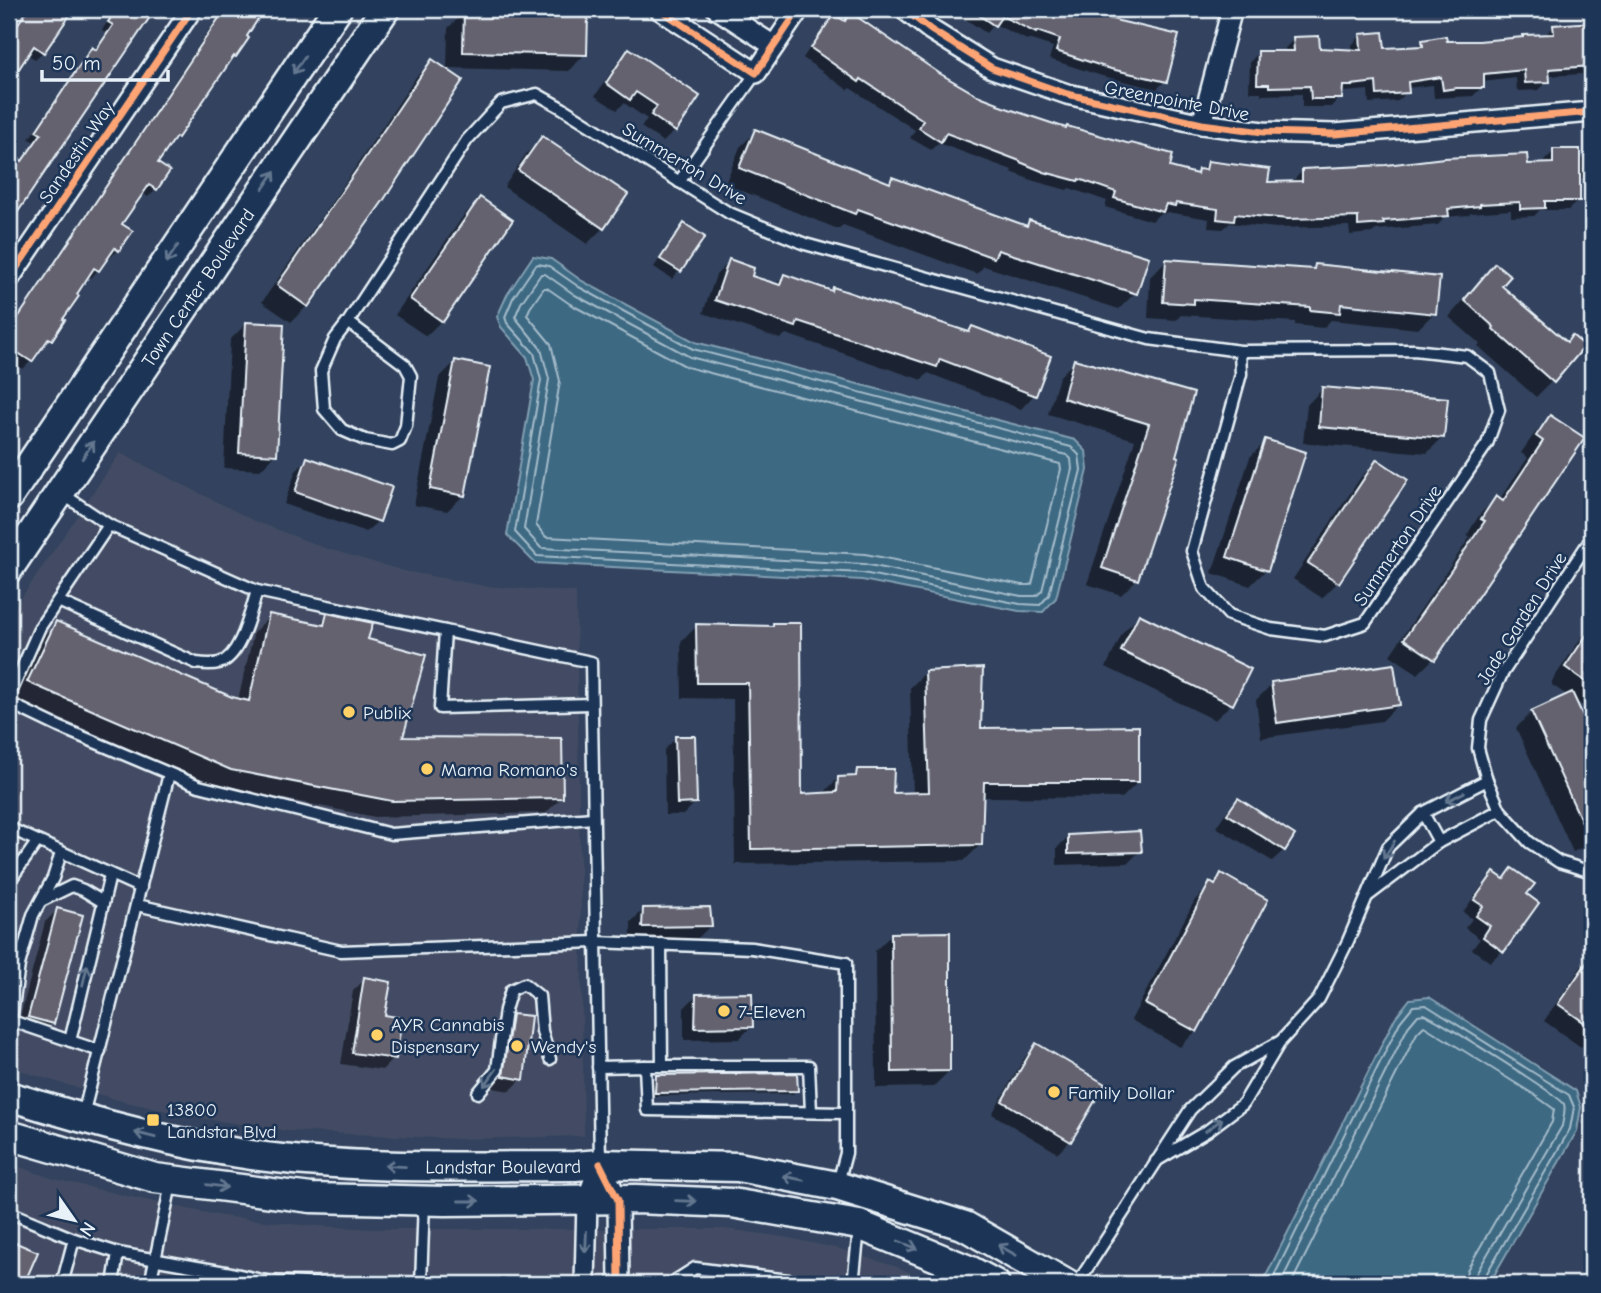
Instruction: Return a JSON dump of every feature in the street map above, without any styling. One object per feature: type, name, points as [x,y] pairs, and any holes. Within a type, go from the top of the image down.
[{"type":"main road","name":"Town Center Boulevard","points":[[9,496],[337,9]]},
{"type":"main road","name":"Town Center Boulevard","points":[[9,568],[385,9]]},
{"type":"main road","points":[[26,470],[59,492]]},
{"type":"main road","name":"Landstar Boulevard","points":[[9,1096],[82,1119],[165,1140],[252,1155],[399,1166],[600,1164],[738,1167],[837,1186],[965,1226],[1066,1284]]},
{"type":"main road","name":"Landstar Boulevard","points":[[9,1135],[155,1178],[311,1198],[424,1201],[636,1199],[732,1203],[859,1225],[971,1271],[995,1284]]},
{"type":"street","points":[[659,9],[756,73],[799,9]]},
{"type":"street","points":[[717,9],[774,46]]},
{"type":"street","name":"Greenpointe Drive","points":[[904,9],[931,30],[992,68],[1067,94],[1202,124],[1263,132],[1335,134],[1592,112]]},
{"type":"street","points":[[1202,124],[1232,9]]},
{"type":"street","name":"Sandestin Way","points":[[10,276],[186,11]]},
{"type":"street","points":[[584,1284],[587,1200],[600,1164]]},
{"type":"street","points":[[600,1164],[618,1200],[619,1284]]},
{"type":"lane","points":[[679,182],[756,73]]},
{"type":"lane","name":"Summerton Drive","points":[[348,322],[405,365],[411,376],[406,426],[400,441],[392,445],[365,440],[342,430],[324,409],[321,371],[335,340],[467,140],[501,103],[537,94],[729,213],[805,244],[1149,339],[1240,351],[1414,350],[1466,355],[1490,373],[1499,410],[1487,444],[1365,624],[1325,636],[1271,629],[1229,615],[1205,588],[1192,551],[1241,374],[1240,351]]},
{"type":"lane","points":[[59,492],[109,525],[257,591],[591,662],[600,1164]]},
{"type":"lane","points":[[9,697],[40,627],[109,525]]},
{"type":"lane","name":"Jade Garden Drive","points":[[1592,537],[1502,674],[1482,720],[1478,748],[1487,780],[1500,810],[1530,842],[1559,862],[1592,872]]},
{"type":"lane","points":[[58,601],[196,663],[209,664],[220,663],[232,656],[257,591]]},
{"type":"lane","points":[[445,631],[440,708],[592,704]]},
{"type":"lane","points":[[9,703],[198,786],[391,834],[593,818]]},
{"type":"lane","points":[[82,1119],[169,774]]},
{"type":"lane","points":[[1156,1161],[1207,1131],[1243,1104],[1280,1042],[1319,999],[1388,847],[1423,813],[1487,780]]},
{"type":"lane","points":[[1368,895],[1439,842],[1500,810]]},
{"type":"lane","points":[[1423,813],[1439,842]]},
{"type":"lane","points":[[9,828],[141,888]]},
{"type":"lane","points":[[9,882],[37,842]]},
{"type":"lane","points":[[61,853],[53,878],[33,915],[19,965],[10,1021],[100,1051]]},
{"type":"lane","points":[[70,1041],[110,875]]},
{"type":"lane","points":[[40,902],[72,886],[103,902]]},
{"type":"lane","points":[[137,905],[341,951],[596,942],[752,948],[846,963],[846,1153],[837,1186]]},
{"type":"lane","points":[[661,944],[662,1066]]},
{"type":"lane","points":[[478,1093],[497,1070],[505,1010],[511,990],[524,984],[539,996],[542,1031],[550,1059]]},
{"type":"lane","points":[[1077,1284],[1190,1110],[1234,1067],[1280,1042]]},
{"type":"lane","points":[[645,1066],[647,1110],[845,1112]]},
{"type":"lane","points":[[598,1067],[809,1066],[811,1112]]},
{"type":"lane","points":[[150,1284],[172,1180]]},
{"type":"lane","points":[[421,1284],[424,1201]]},
{"type":"lane","points":[[9,1212],[74,1239],[118,1253],[231,1273],[266,1282],[324,1284]]},
{"type":"lane","points":[[853,1284],[859,1225]]},
{"type":"lane","points":[[62,1284],[74,1239]]},
{"type":"lane","points":[[113,1284],[118,1253]]},
{"type":"lane","points":[[675,1284],[676,1280],[695,1268],[819,1284]]},
{"type":"lane","points":[[229,1284],[231,1273]]},
{"type":"shaded area","points":[[120,453],[255,521],[325,548],[404,571],[485,586],[576,592],[584,1136],[459,1139],[289,1131],[199,1118],[121,1101],[9,1066],[9,616]]},
{"type":"shaded area","points":[[9,1163],[51,1178],[131,1197],[222,1216],[301,1225],[375,1229],[725,1229],[784,1237],[840,1249],[897,1267],[936,1284],[9,1284]]},
{"type":"water","points":[[533,256],[551,259],[582,281],[695,342],[1075,440],[1086,451],[1088,470],[1056,598],[1043,612],[1019,611],[862,580],[535,563],[507,535],[534,380],[527,357],[501,327],[497,317],[507,295]]},
{"type":"water","points":[[1429,997],[1576,1091],[1581,1107],[1577,1131],[1489,1284],[1262,1284],[1395,1018],[1410,999]]},
{"type":"building","points":[[28,9],[74,9],[44,53],[34,46],[9,84],[9,37]]},
{"type":"building","points":[[117,9],[138,9],[150,17],[9,225],[9,173],[18,158],[22,161],[41,134],[36,131],[92,47],[96,50],[113,25],[108,22]]},
{"type":"building","points":[[225,9],[255,9],[262,13],[236,57],[234,56],[158,163],[170,171],[157,190],[149,185],[122,224],[133,231],[119,251],[115,248],[99,271],[94,268],[52,340],[49,338],[32,362],[9,347],[9,331]]},
{"type":"building","points":[[970,9],[1079,9],[1179,35],[1167,82],[1111,69],[1056,51],[1060,39],[1037,31],[1036,33],[1002,16],[995,26]]},
{"type":"building","points":[[464,10],[588,14],[587,55],[463,52]]},
{"type":"building","points":[[850,12],[939,73],[977,95],[998,103],[997,105],[1066,128],[1067,126],[1173,154],[1170,167],[1197,174],[1198,169],[1206,170],[1208,161],[1270,169],[1268,182],[1302,181],[1302,169],[1527,154],[1528,164],[1553,163],[1553,149],[1580,149],[1580,201],[1545,201],[1545,208],[1520,209],[1520,202],[1480,204],[1448,209],[1449,216],[1383,221],[1384,224],[1358,226],[1358,217],[1288,219],[1235,214],[1234,221],[1217,219],[1218,209],[1176,203],[1175,206],[1166,204],[1163,212],[1114,198],[1116,192],[1079,179],[1078,181],[1044,172],[946,133],[941,142],[919,128],[923,120],[861,79],[859,82],[811,48],[834,14],[845,21]]},
{"type":"building","points":[[1592,22],[1592,66],[1549,69],[1550,82],[1525,83],[1524,70],[1484,74],[1484,88],[1443,90],[1441,77],[1408,82],[1409,93],[1377,95],[1376,82],[1343,86],[1342,99],[1311,99],[1310,86],[1269,87],[1269,84],[1257,84],[1258,51],[1294,51],[1293,37],[1319,36],[1320,48],[1361,50],[1360,34],[1383,32],[1385,48],[1423,46],[1422,40],[1446,36],[1447,41],[1479,41],[1554,34],[1553,25]]},
{"type":"building","points":[[629,48],[700,96],[676,132],[651,115],[657,106],[636,92],[630,100],[606,83]]},
{"type":"building","points":[[432,59],[463,80],[383,201],[308,307],[277,285]]},
{"type":"building","points":[[755,129],[890,183],[892,177],[1027,226],[1029,220],[1149,257],[1137,294],[998,250],[994,258],[858,209],[855,214],[739,168]]},
{"type":"building","points":[[542,136],[628,194],[604,229],[518,170]]},
{"type":"building","points":[[480,197],[513,220],[443,322],[410,299]]},
{"type":"building","points":[[684,223],[705,237],[681,272],[660,259]]},
{"type":"building","points":[[729,259],[754,268],[752,276],[780,285],[784,274],[832,291],[833,287],[969,332],[972,326],[1051,356],[1036,396],[940,359],[937,367],[798,321],[796,327],[715,300]]},
{"type":"building","points":[[1166,259],[1314,269],[1315,264],[1440,277],[1436,314],[1341,304],[1340,313],[1310,310],[1310,307],[1194,299],[1194,304],[1163,302]]},
{"type":"building","points":[[1495,263],[1511,276],[1502,286],[1567,342],[1572,335],[1585,346],[1554,383],[1464,300]]},
{"type":"building","points":[[246,322],[284,324],[277,455],[239,453]]},
{"type":"building","points":[[1074,359],[1194,393],[1176,456],[1179,457],[1138,580],[1102,568],[1149,424],[1063,398]]},
{"type":"building","points":[[455,360],[490,367],[465,496],[430,489]]},
{"type":"building","points":[[1322,387],[1448,398],[1444,438],[1319,427]]},
{"type":"building","points":[[1550,415],[1585,438],[1435,660],[1404,639],[1485,521],[1481,519],[1496,496],[1503,501],[1543,441],[1536,436]]},
{"type":"building","points":[[1265,439],[1306,452],[1268,571],[1227,557]]},
{"type":"building","points":[[307,457],[392,487],[380,522],[295,492]]},
{"type":"building","points":[[1377,459],[1408,480],[1339,583],[1308,563]]},
{"type":"building","points":[[327,613],[373,623],[368,639],[426,655],[403,737],[562,738],[563,798],[392,801],[231,770],[27,682],[56,621],[232,697],[249,701],[269,614],[324,625]]},
{"type":"building","points":[[1139,614],[1251,669],[1233,705],[1121,651]]},
{"type":"building","points":[[773,623],[801,623],[802,794],[837,792],[838,777],[856,776],[857,769],[894,769],[893,793],[929,792],[925,671],[983,668],[981,728],[1139,726],[1139,782],[984,782],[982,845],[751,849],[748,683],[697,683],[696,624],[773,626]]},
{"type":"building","points":[[1592,627],[1592,686],[1565,667]]},
{"type":"building","points":[[1394,664],[1400,705],[1277,723],[1271,682]]},
{"type":"building","points":[[1572,692],[1592,735],[1592,844],[1531,711]]},
{"type":"building","points":[[675,736],[695,736],[697,803],[677,804]]},
{"type":"building","points":[[1238,798],[1295,835],[1285,851],[1227,814]]},
{"type":"building","points":[[1140,831],[1142,852],[1068,854],[1068,835]]},
{"type":"building","points":[[1512,868],[1535,884],[1527,894],[1539,903],[1504,952],[1483,937],[1490,926],[1476,916],[1483,906],[1474,900],[1494,872],[1504,879]]},
{"type":"building","points":[[1221,873],[1268,900],[1197,1032],[1145,1004],[1210,882],[1215,885]]},
{"type":"building","points":[[710,907],[712,926],[642,927],[643,908]]},
{"type":"building","points":[[57,908],[83,915],[54,1024],[28,1017]]},
{"type":"building","points":[[950,932],[950,1071],[892,1072],[891,933]]},
{"type":"building","points":[[1592,955],[1592,1028],[1558,1004]]},
{"type":"building","name":"AYR Cannabis Dispensary","points":[[364,977],[391,982],[385,1015],[402,1018],[396,1059],[352,1053]]},
{"type":"building","name":"7-Eleven","points":[[752,993],[753,1027],[695,1028],[696,994]]},
{"type":"building","name":"Wendy's","points":[[512,1014],[531,1016],[524,1080],[503,1076]]},
{"type":"building","name":"Family Dollar","points":[[1036,1043],[1105,1084],[1071,1142],[1002,1101]]},
{"type":"building","name":"7-Eleven","points":[[797,1073],[798,1091],[655,1093],[656,1075]]},
{"type":"building","points":[[9,1240],[38,1252],[24,1284],[9,1284]]},
{"type":"cycle path","points":[[9,279],[192,9]]},
{"type":"cycle path","points":[[659,9],[756,73],[799,9]]},
{"type":"cycle path","points":[[904,9],[931,30],[992,68],[1067,94],[1202,124],[1263,132],[1335,134],[1592,112]]},
{"type":"cycle path","points":[[600,1164],[618,1200],[619,1284]]},
{"type":"place","name":"Publix","points":[[349,712]]},
{"type":"place","name":"Mama Romano's","points":[[427,769]]},
{"type":"place","name":"7-Eleven","points":[[724,1011]]},
{"type":"place","name":"AYR Cannabis Dispensary","points":[[377,1035]]},
{"type":"place","name":"Wendy's","points":[[517,1046]]},
{"type":"place","name":"Family Dollar","points":[[1054,1092]]},
{"type":"place","name":"13800 Landstar Blvd","points":[[153,1120]]}]
